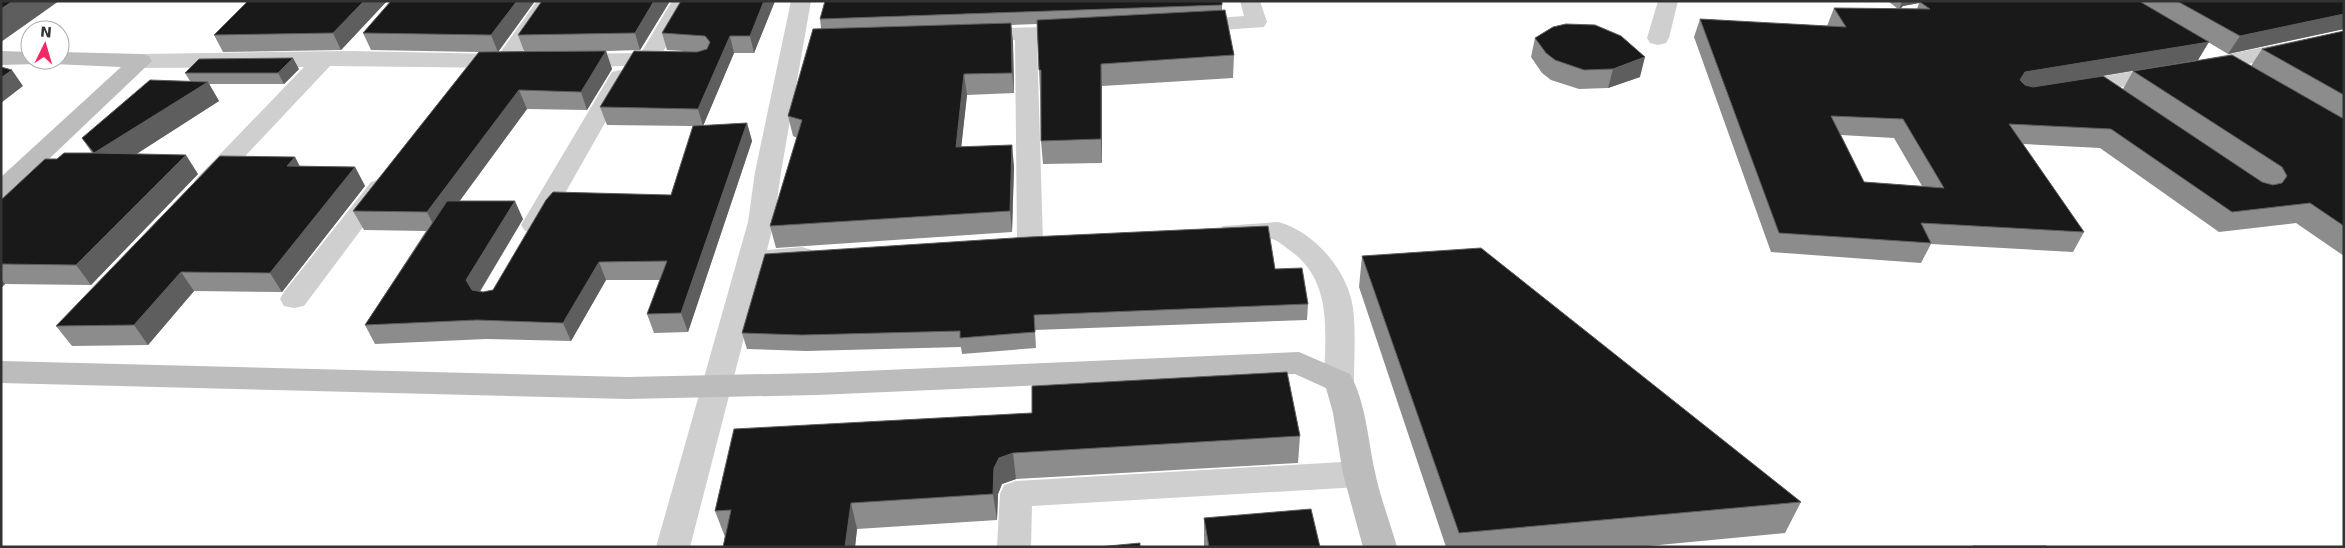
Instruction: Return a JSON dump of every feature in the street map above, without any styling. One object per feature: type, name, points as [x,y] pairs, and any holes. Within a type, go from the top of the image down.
[{"type":"street","points":[[505,61],[548,1]]},
{"type":"street","points":[[521,249],[640,59],[683,1]]},
{"type":"street","points":[[673,547],[761,222],[768,172],[802,41],[802,1]]},
{"type":"street","points":[[1171,27],[1256,22],[1250,1]]},
{"type":"street","points":[[1658,38],[1668,1]]},
{"type":"street","points":[[958,36],[1094,31]]},
{"type":"street","points":[[1000,244],[1040,241],[1026,34]]},
{"type":"street","points":[[349,58],[368,37]]},
{"type":"street","points":[[2051,92],[2223,64],[2344,38]]},
{"type":"street","points":[[198,61],[219,41]]},
{"type":"street","points":[[2321,43],[2344,55]]},
{"type":"street","points":[[2198,49],[2249,78]]},
{"type":"street","points":[[1,58],[20,59]]},
{"type":"street","points":[[70,59],[141,61],[323,60],[349,58],[477,61],[684,60]]},
{"type":"street","points":[[188,202],[323,60]]},
{"type":"street","points":[[1,191],[141,61]]},
{"type":"street","points":[[459,84],[477,61]]},
{"type":"street","points":[[2096,84],[2120,101]]},
{"type":"street","points":[[294,299],[394,169]]},
{"type":"street","points":[[1209,233],[1278,230],[1311,252],[1329,277],[1339,307],[1339,382],[1348,413],[1358,474],[1380,547]]},
{"type":"street","points":[[751,260],[831,254]]},
{"type":"street","points":[[1,372],[627,388],[817,384],[1299,363],[1339,382]]},
{"type":"street","points":[[1014,547],[1016,494],[1358,474]]},
{"type":"building","points":[[1,1],[13,1],[1,9]]},
{"type":"building","points":[[248,1],[364,1],[333,33],[214,35]]},
{"type":"building","points":[[391,1],[517,1],[491,35],[363,33]]},
{"type":"building","points":[[542,1],[654,1],[635,33],[518,35]]},
{"type":"building","points":[[681,1],[764,1],[750,36],[730,36],[698,109],[600,107],[634,51],[697,52],[707,49],[710,42],[705,36],[662,33]]},
{"type":"building","points":[[825,1],[1222,1],[1222,5],[820,19]]},
{"type":"building","points":[[2139,1],[2209,42],[2025,72],[2020,80],[2025,85],[2033,87],[2103,76],[2262,182],[2273,185],[2282,183],[2287,176],[2282,167],[2133,71],[2232,55],[2344,119],[2344,226],[2310,203],[2232,212],[2111,129],[2009,124],[2084,232],[1921,223],[1931,243],[1779,233],[1700,19],[1846,27],[1834,8],[1930,9],[1920,2]],"holes":[[[1831,116],[1903,119],[1944,188],[1864,182]]]},
{"type":"building","points":[[2177,1],[2344,1],[2344,14],[2240,36]]},
{"type":"building","points":[[1225,10],[1234,55],[1101,64],[1101,139],[1041,141],[1041,70],[1039,70],[1037,20]]},
{"type":"building","points":[[1011,23],[1012,73],[964,74],[956,147],[1012,145],[1010,211],[770,226],[802,120],[788,116],[813,29]]},
{"type":"building","points":[[1566,24],[1595,25],[1621,36],[1645,57],[1613,69],[1584,70],[1555,60],[1546,53],[1535,38],[1553,27]]},
{"type":"building","points":[[2344,31],[2344,95],[2262,49]]},
{"type":"building","points":[[606,51],[581,92],[519,90],[427,212],[353,211],[479,52]]},
{"type":"building","points":[[293,58],[278,73],[185,73],[199,59]]},
{"type":"building","points":[[1,67],[12,70],[1,78]]},
{"type":"building","points":[[150,80],[208,82],[94,153],[82,138]]},
{"type":"building","points":[[747,123],[681,313],[647,314],[667,261],[599,262],[563,323],[477,320],[365,325],[447,201],[515,201],[466,280],[472,290],[483,292],[493,290],[546,200],[553,192],[671,195],[693,126]]},
{"type":"building","points":[[64,153],[186,155],[76,265],[1,264],[1,200],[45,159],[57,159]]},
{"type":"building","points":[[220,156],[295,157],[287,166],[355,167],[270,273],[181,272],[134,325],[56,326]]},
{"type":"building","points":[[1268,226],[1275,269],[1302,268],[1308,304],[1034,315],[1035,332],[960,338],[960,331],[802,335],[742,333],[765,254],[1029,237]]},
{"type":"building","points":[[1481,248],[1801,502],[1459,533],[1362,256]]},
{"type":"building","points":[[1287,372],[1300,436],[1013,453],[999,458],[994,468],[993,494],[851,503],[845,547],[723,547],[731,510],[715,511],[734,429],[1032,413],[1032,386]]},
{"type":"building","points":[[1311,509],[1320,547],[1209,547],[1204,518]]},
{"type":"building","points":[[1140,543],[1140,547],[1098,547]]},
{"type":"building","points":[[2046,546],[2047,547],[1973,547]]}]
